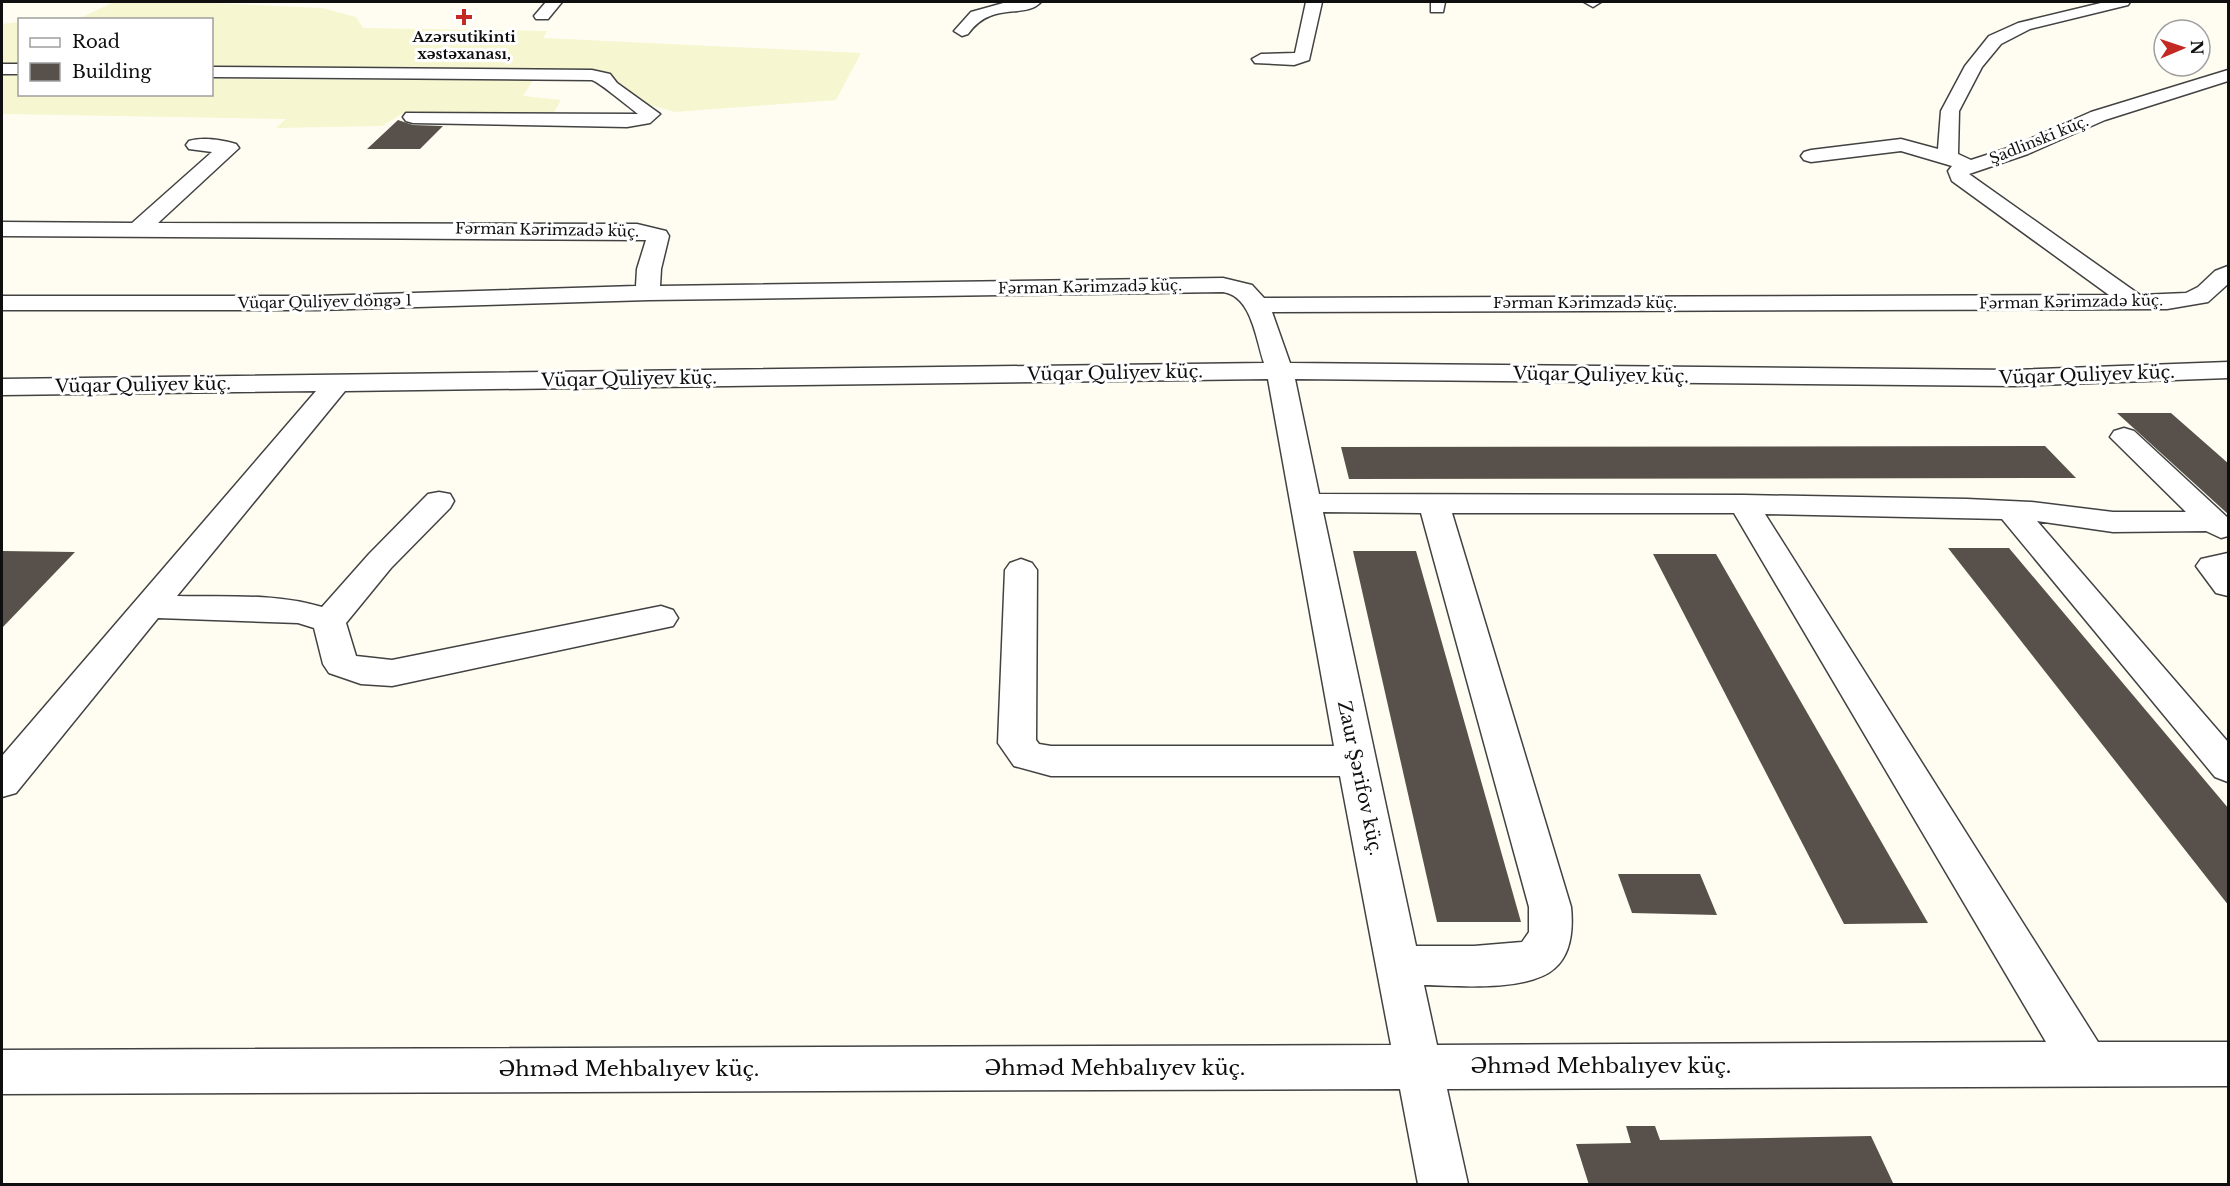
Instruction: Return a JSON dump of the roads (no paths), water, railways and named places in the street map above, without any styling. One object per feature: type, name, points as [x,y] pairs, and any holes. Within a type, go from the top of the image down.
[{"type":"street","points":[[542,16],[554,2]]},
{"type":"street","points":[[962,31],[970,17],[979,12],[1032,2],[1049,13]]},
{"type":"street","points":[[1261,59],[1294,60],[1303,56],[1314,2]]},
{"type":"street","points":[[1947,157],[1950,140],[1950,111],[1974,66],[1995,40],[2024,26],[2122,2]]},
{"type":"street","points":[[2,69],[18,69]]},
{"type":"street","points":[[213,72],[598,76],[650,111],[655,122],[413,117]]},
{"type":"street","name":"Şadlinski küç.","points":[[2136,302],[1959,177],[1958,171],[2021,150],[2098,116],[2229,75]]},
{"type":"street","points":[[1811,156],[1901,144],[1947,157],[1968,166]]},
{"type":"street","points":[[139,228],[229,148],[196,145]]},
{"type":"street","name":"Fərman Kərimzadə küç.","points":[[2,229],[648,232],[658,236],[648,268],[649,293],[1223,285],[1240,287],[1250,293],[1257,305],[2136,302],[2181,301],[2219,293],[2217,279],[2229,273]]},
{"type":"street","name":"Vüqar Quliyev döngə 1","points":[[2,303],[317,303],[649,293]]},
{"type":"street","name":"Zaur Şərifov küç.","points":[[1257,305],[1280,371],[1356,761],[1400,965],[1443,1185]]},
{"type":"street","name":"Vüqar Quliyev küç.","points":[[2,387],[1280,371],[2015,378],[2229,370]]},
{"type":"street","points":[[2,782],[337,382]]},
{"type":"street","points":[[2124,437],[2221,528]]},
{"type":"street","points":[[329,621],[380,561],[440,501]]},
{"type":"street","points":[[1307,503],[1744,504],[2010,509],[2113,522],[2221,528]]},
{"type":"street","points":[[1400,965],[1518,965],[1539,956],[1552,934],[1550,907],[1434,504]]},
{"type":"street","points":[[1744,504],[2085,1064]]},
{"type":"street","points":[[2010,509],[2229,767]]},
{"type":"street","points":[[2229,563],[2212,566],[2229,585]]},
{"type":"street","points":[[1021,570],[1017,743],[1028,756],[1051,761],[1356,761]]},
{"type":"street","points":[[147,607],[274,609],[300,612],[329,621]]},
{"type":"street","points":[[329,621],[341,664],[361,671],[392,673],[661,618]]},
{"type":"street","name":"Əhməd Mehbalıyev küç.","points":[[2,1072],[2229,1064]]},
{"type":"place","name":"Azərsutikinti xəstəxanası,","points":[[464,17]]}]
